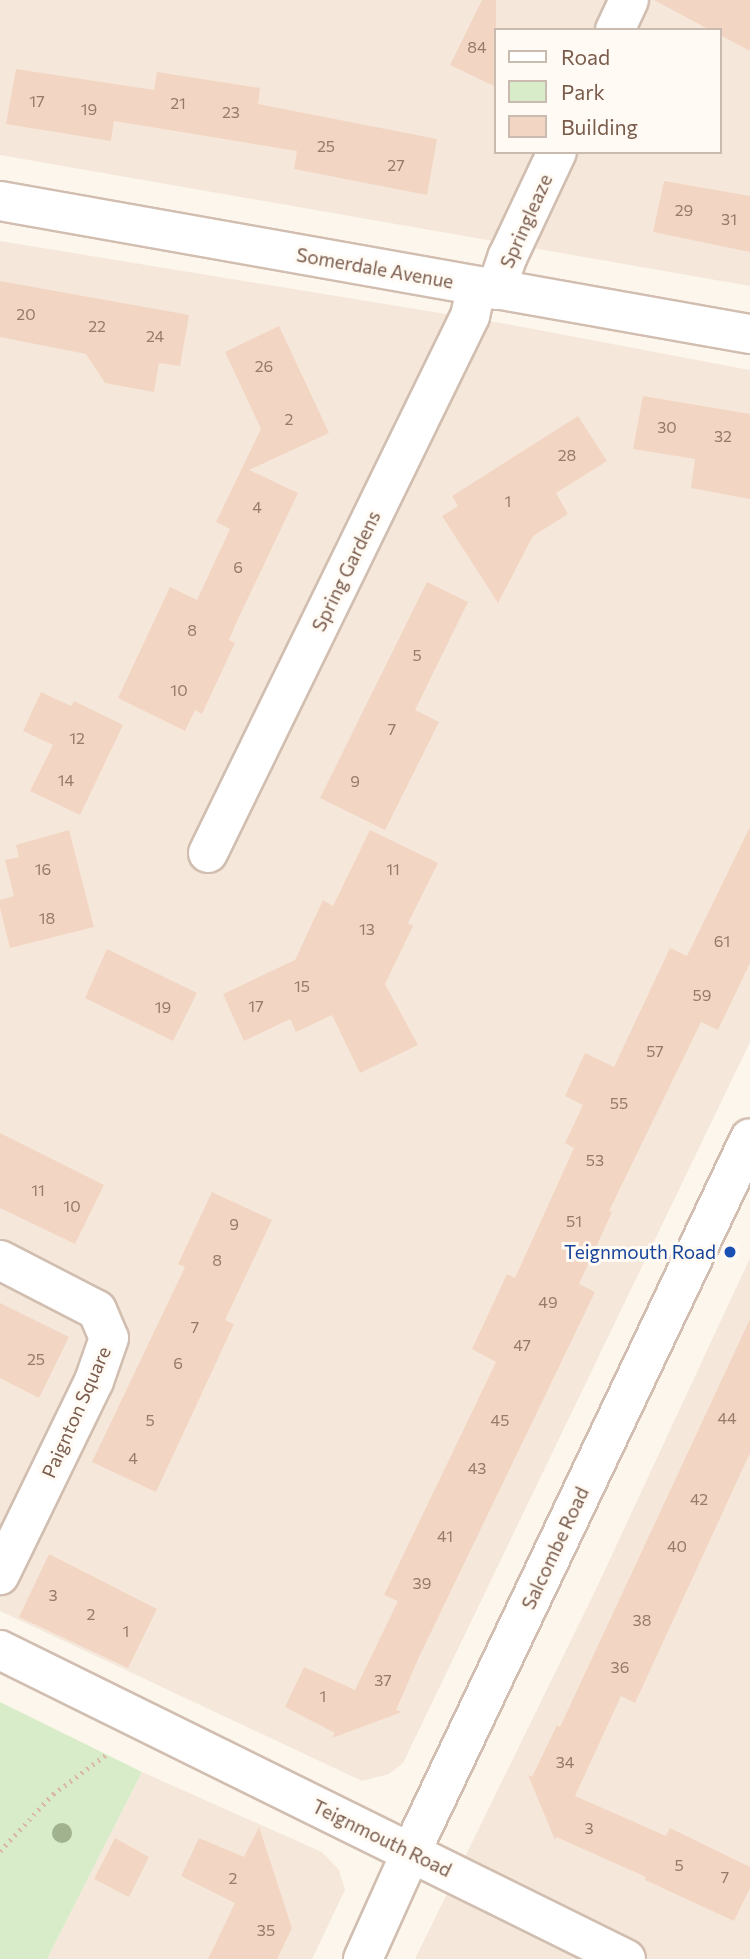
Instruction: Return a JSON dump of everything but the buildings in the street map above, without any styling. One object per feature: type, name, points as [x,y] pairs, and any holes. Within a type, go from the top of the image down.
[{"type":"street","points":[[616,28],[629,0]]},
{"type":"street","name":"Springleaze","points":[[487,288],[508,256],[556,154]]},
{"type":"street","name":"Somerdale Avenue","points":[[0,201],[750,334]]},
{"type":"street","name":"Spring Gardens","points":[[208,853],[470,316],[487,288]]},
{"type":"street","name":"Salcombe Road","points":[[363,1959],[411,1852],[750,1138]]},
{"type":"street","name":"Paignton Square","points":[[0,1260],[97,1310],[109,1339],[94,1381],[0,1575]]},
{"type":"street","points":[[0,1650],[136,1720]]},
{"type":"street","name":"Teignmouth Road","points":[[136,1720],[626,1959]]},
{"type":"path","points":[[0,1851],[52,1794],[126,1738],[136,1720]]},
{"type":"shaded area","points":[[0,0],[750,0],[750,286],[0,155]]},
{"type":"shaded area","points":[[0,241],[507,324],[750,370],[750,1042],[403,1763],[389,1774],[362,1781],[0,1611]]},
{"type":"shaded area","points":[[750,1258],[750,1959],[415,1959],[597,1587]]},
{"type":"shaded area","points":[[142,1772],[322,1852],[339,1870],[345,1890],[312,1959],[47,1959]]},
{"type":"green space","points":[[0,1702],[142,1772],[47,1959],[0,1959]]},
{"type":"place","name":"Teignmouth Road","points":[[730,1252]]}]
